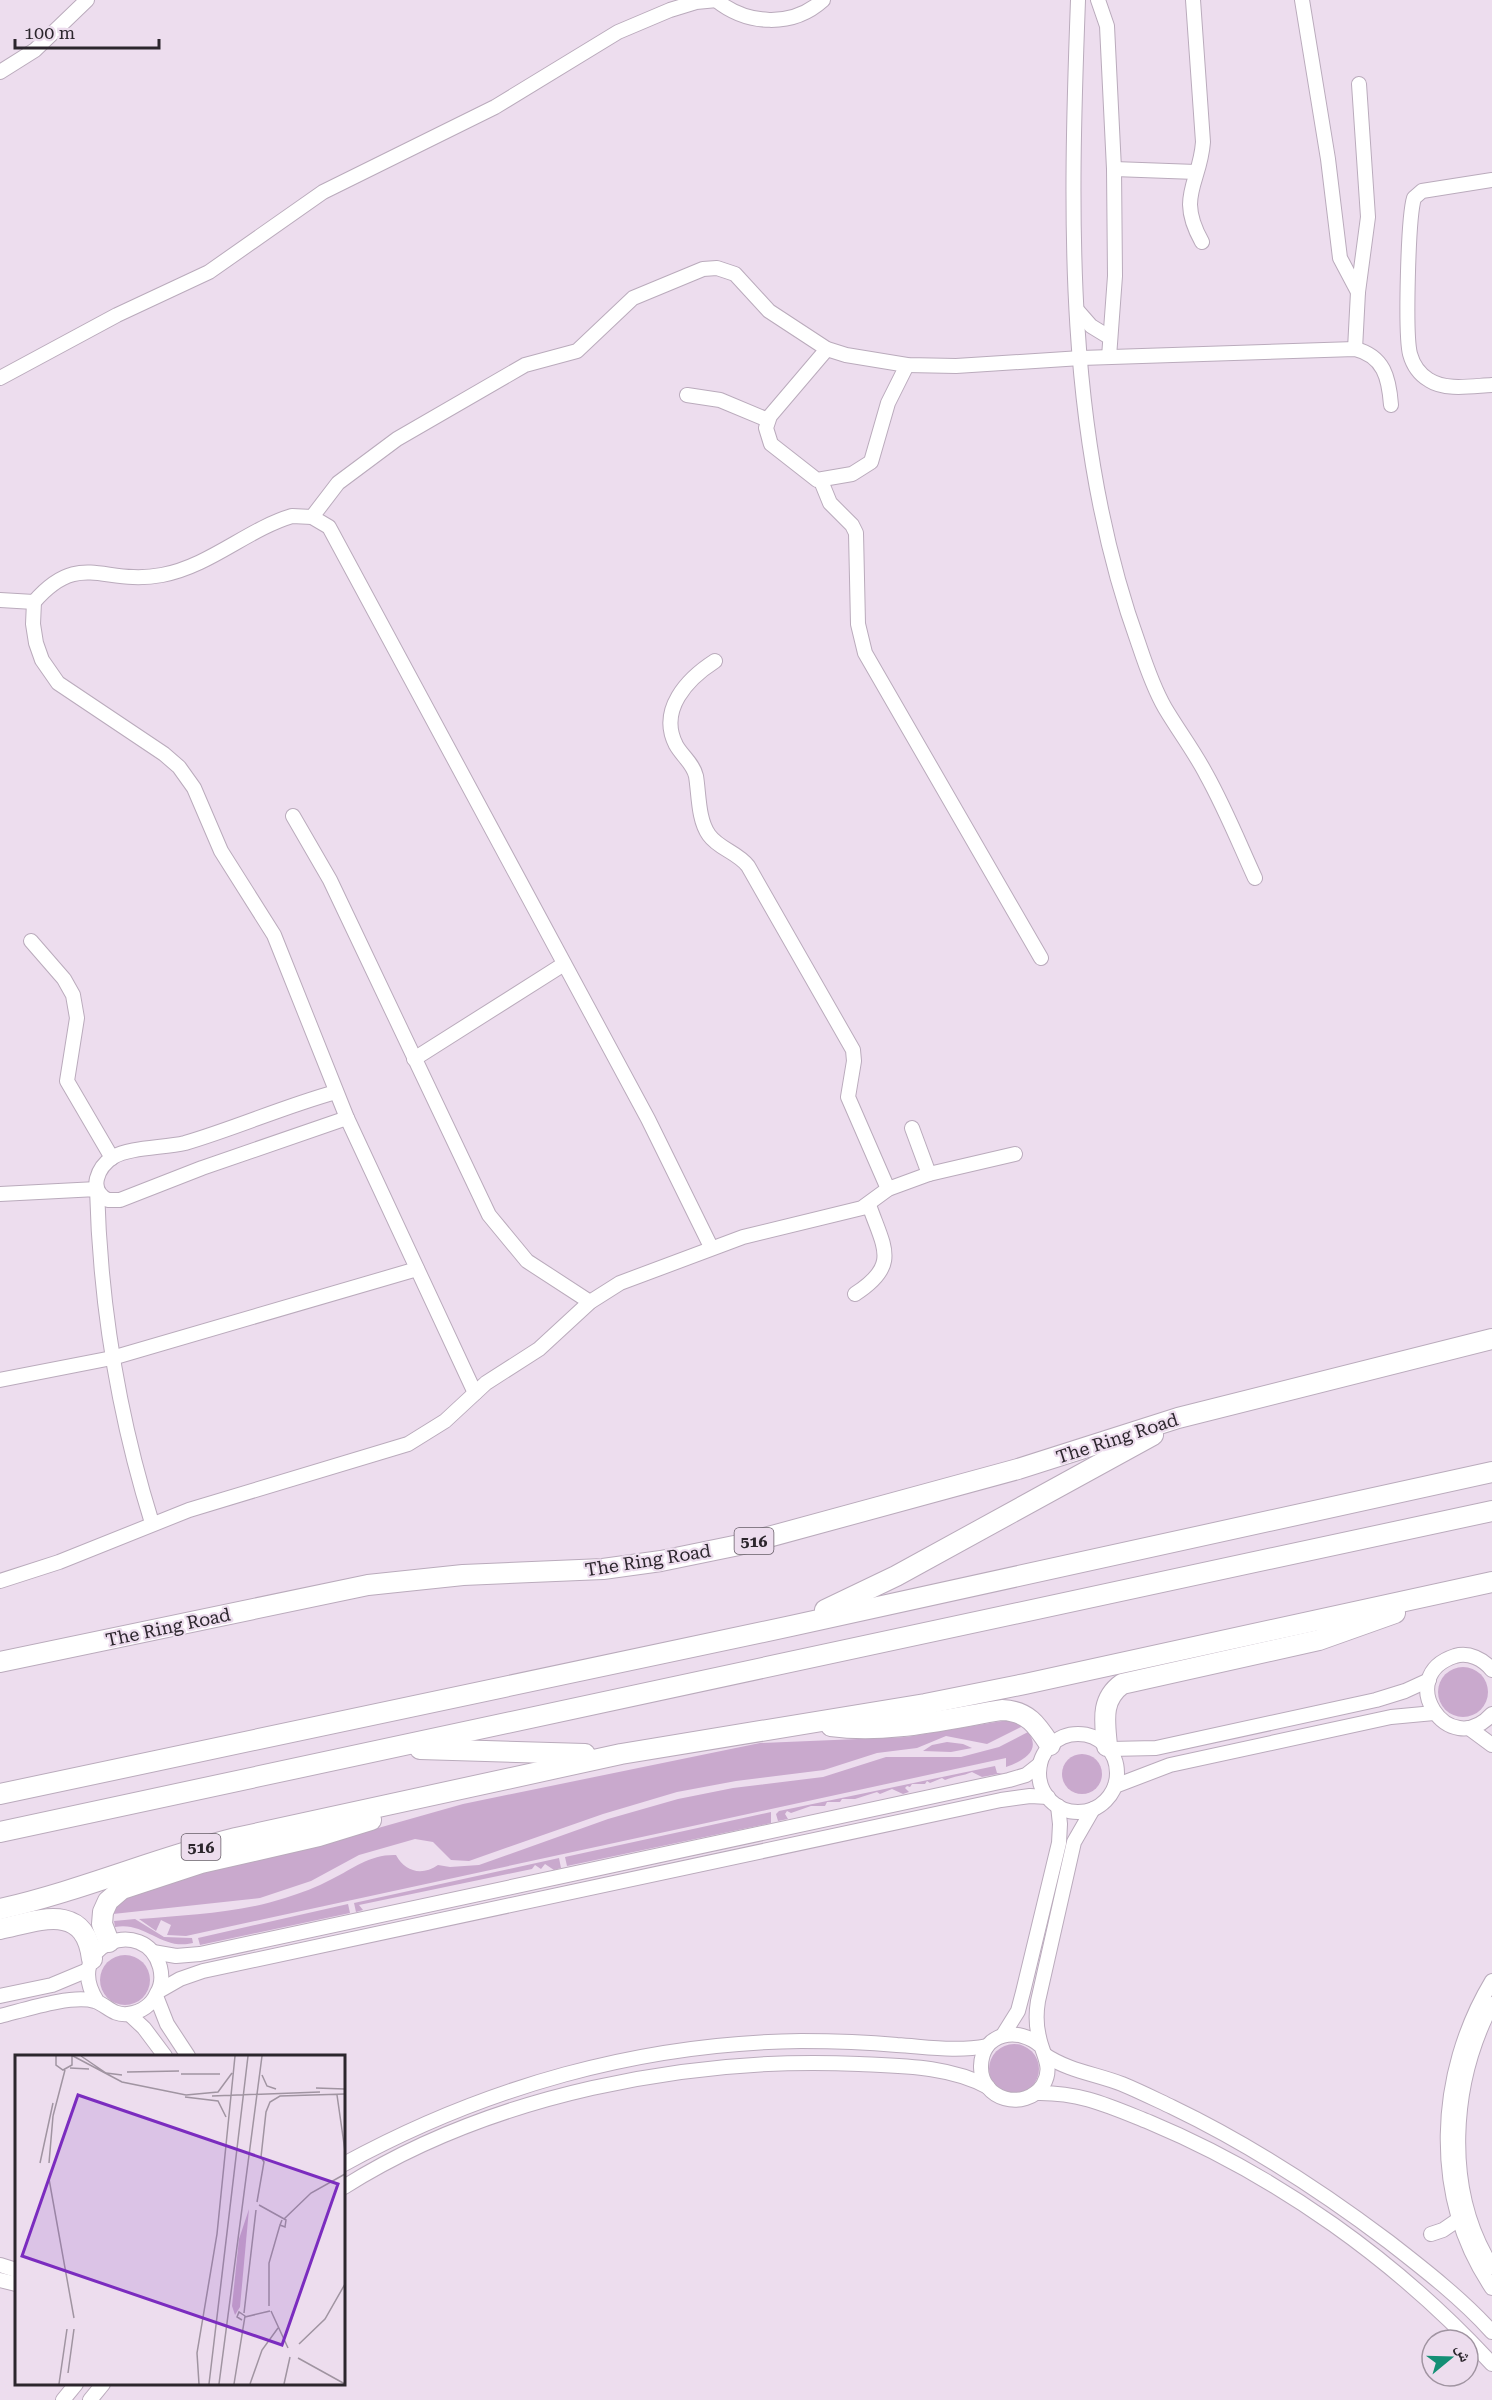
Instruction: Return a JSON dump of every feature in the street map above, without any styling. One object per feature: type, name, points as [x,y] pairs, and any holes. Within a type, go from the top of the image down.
[{"type":"highway","name":"The Ring Road","points":[[0,1662],[368,1585],[451,1576],[587,1570],[693,1555],[902,1503],[1178,1418],[1492,1340]]},
{"type":"highway","name":"516","points":[[791,1626],[896,1576],[1155,1434],[1178,1418]]},
{"type":"highway","name":"516","points":[[0,1794],[791,1626],[1492,1472]]},
{"type":"highway","name":"516","points":[[0,1832],[1492,1511]]},
{"type":"highway","name":"516","points":[[0,1909],[84,1886],[208,1845],[406,1801],[621,1754],[811,1723],[1025,1684],[1492,1582]]},
{"type":"highway","points":[[1108,1748],[1105,1706],[1114,1689],[1122,1684],[1343,1633],[1386,1617],[1427,1597]]},
{"type":"highway","points":[[811,1723],[852,1729],[874,1729],[1014,1710],[1034,1722],[1050,1745]]},
{"type":"highway","name":"516","points":[[396,1748],[621,1754]]},
{"type":"highway","points":[[109,1942],[102,1924],[103,1912],[108,1901],[122,1889],[201,1863],[319,1836],[381,1817],[406,1801]]},
{"type":"highway","points":[[0,1929],[44,1918],[60,1918],[74,1924],[85,1935],[90,1964]]},
{"type":"street","points":[[0,72],[40,46],[87,0]]},
{"type":"street","points":[[0,378],[117,315],[209,272],[306,203],[341,182],[495,107],[618,32],[682,3],[717,0],[738,14],[765,20],[793,17],[823,0]]},
{"type":"street","points":[[1078,0],[1072,196],[1081,358],[1098,492],[1127,611],[1164,706],[1216,793],[1255,878]]},
{"type":"street","points":[[1098,0],[1107,26],[1114,169],[1115,276],[1109,357]]},
{"type":"street","points":[[1193,0],[1203,142],[1191,185],[1189,205],[1193,224],[1202,242]]},
{"type":"street","points":[[1302,0],[1328,159],[1340,258],[1358,292]]},
{"type":"street","points":[[1355,349],[1358,292],[1368,217],[1359,84]]},
{"type":"street","points":[[1114,169],[1196,172]]},
{"type":"street","points":[[1492,180],[1422,191],[1414,198],[1408,301],[1409,350],[1413,363],[1422,375],[1434,383],[1448,386],[1492,385]]},
{"type":"street","points":[[312,518],[338,483],[397,439],[525,365],[577,351],[626,302],[703,269],[717,268],[735,274],[769,311],[827,349],[846,355],[907,365],[956,366],[1081,358],[1355,349],[1369,354],[1384,369],[1389,382],[1391,405]]},
{"type":"street","points":[[1077,310],[1091,326],[1109,337]]},
{"type":"street","points":[[827,349],[768,420],[766,432],[771,444],[807,474],[821,481],[834,508],[852,525],[856,533],[858,624],[865,652],[1041,958]]},
{"type":"street","points":[[821,481],[852,474],[871,462],[888,403],[907,365]]},
{"type":"street","points":[[687,395],[720,400],[768,420]]},
{"type":"street","points":[[475,1393],[347,1118],[274,935],[221,850],[194,788],[179,767],[164,754],[58,684],[42,660],[33,624],[34,602],[51,584],[70,573],[91,572],[128,578],[164,574],[200,562],[286,518],[312,518],[329,527],[337,538],[648,1119],[711,1247]]},
{"type":"street","points":[[0,600],[34,602]]},
{"type":"street","points":[[715,661],[687,683],[675,702],[670,723],[673,738],[694,771],[707,832],[715,841],[739,855],[748,866],[853,1050],[854,1061],[848,1097],[888,1189]]},
{"type":"street","points":[[292,816],[330,880],[481,1200],[499,1229],[537,1269],[590,1302]]},
{"type":"street","points":[[31,941],[64,980],[73,995],[77,1018],[67,1081],[112,1158]]},
{"type":"street","points":[[414,1059],[564,964]]},
{"type":"street","points":[[152,1523],[129,1442],[111,1358],[101,1274],[98,1174],[112,1158],[126,1153],[189,1141],[272,1111],[336,1092]]},
{"type":"street","points":[[0,1194],[97,1189],[108,1200],[120,1200],[202,1168],[347,1118]]},
{"type":"street","points":[[912,1128],[929,1174]]},
{"type":"street","points":[[0,1581],[59,1562],[152,1523],[393,1450],[439,1425],[498,1374],[551,1339],[590,1302],[620,1283],[711,1247],[772,1228],[869,1205],[888,1189],[929,1174],[1015,1154]]},
{"type":"street","points":[[855,1294],[877,1278],[885,1262],[885,1249],[869,1205]]},
{"type":"street","points":[[0,1380],[111,1358],[417,1269]]},
{"type":"street","points":[[1492,1670],[1486,1662],[1473,1656],[1460,1655],[1441,1664],[1429,1680],[1427,1697],[1434,1713],[1449,1725],[1469,1728],[1478,1725],[1492,1714]]},
{"type":"street","points":[[1108,1748],[1165,1746],[1386,1697],[1429,1680]]},
{"type":"street","points":[[1115,1786],[1170,1765],[1390,1717],[1434,1713]]},
{"type":"street","points":[[1469,1728],[1492,1745]]},
{"type":"street","points":[[0,1996],[52,1985],[90,1964],[109,1942],[118,1940],[137,1941],[153,1952],[176,1956],[200,1954],[1009,1780],[1026,1775],[1040,1764],[1050,1745],[1058,1739],[1079,1733],[1089,1735],[1108,1748],[1117,1773],[1115,1786],[1106,1800],[1093,1809],[1075,1812],[1053,1801],[1030,1796],[1001,1800],[214,1969],[180,1979],[158,1993],[145,2008],[129,2014],[115,2013],[96,2001],[87,1981],[90,1964]]},
{"type":"street","points":[[345,2164],[447,2113],[486,2098],[554,2077],[644,2056],[731,2045],[801,2041],[872,2043],[952,2050],[987,2046],[1003,2035],[1018,2011],[1059,1843],[1060,1824],[1053,1801],[1042,1787],[1040,1764]]},
{"type":"street","points":[[1036,2093],[1048,2071],[1036,2015],[1047,1958],[1074,1842],[1093,1809]]},
{"type":"street","points":[[153,1952],[161,1971],[158,1993],[167,2024],[187,2055]]},
{"type":"street","points":[[1491,1984],[1471,2022],[1456,2066],[1450,2101],[1459,2219],[1481,2271],[1492,2288]]},
{"type":"street","points":[[0,2016],[63,2002],[96,2001]]},
{"type":"street","points":[[1492,2004],[1477,2038],[1468,2068],[1453,2157],[1468,2215],[1492,2267]]},
{"type":"street","points":[[129,2014],[151,2036],[164,2055]]},
{"type":"street","points":[[1003,2035],[1023,2034],[1070,2068],[1120,2083],[1150,2096],[1204,2122],[1270,2160],[1344,2209],[1430,2274],[1492,2332]]},
{"type":"street","points":[[987,2046],[981,2062],[981,2071],[988,2087],[995,2095],[1016,2101],[1036,2093],[1060,2093],[1086,2097],[1183,2137],[1227,2158],[1317,2215],[1392,2268],[1428,2300],[1492,2364]]},
{"type":"street","points":[[345,2186],[435,2141],[523,2107],[596,2087],[700,2068],[802,2062],[872,2064],[953,2073],[988,2087]]},
{"type":"street","points":[[700,2068],[702,2083]]},
{"type":"street","points":[[1431,2234],[1443,2230],[1459,2219]]},
{"type":"street","points":[[0,2265],[15,2270]]},
{"type":"street","points":[[0,2280],[15,2284]]},
{"type":"street","points":[[63,2400],[75,2385]]},
{"type":"street","points":[[90,2400],[102,2385]]},
{"type":"shaded area","points":[[1458,1667],[1468,1667],[1481,1674],[1488,1687],[1488,1697],[1481,1710],[1468,1717],[1458,1717],[1449,1713],[1442,1706],[1438,1697],[1438,1687],[1442,1678],[1449,1671]]},
{"type":"shaded area","points":[[1008,1720],[1023,1726],[987,1744],[946,1736],[917,1748],[877,1753],[824,1770],[736,1781],[677,1792],[603,1814],[469,1861],[451,1860],[433,1842],[415,1839],[359,1855],[311,1881],[260,1898],[113,1914],[118,1903],[129,1897],[184,1878],[357,1834],[463,1804],[760,1743],[906,1737]]},
{"type":"shaded area","points":[[1028,1732],[1032,1739],[1032,1750],[1019,1762],[1006,1767],[1006,1758],[186,1936],[167,1935],[171,1925],[161,1920],[156,1931],[139,1919],[213,1913],[267,1903],[309,1890],[363,1862],[387,1855],[396,1855],[404,1865],[414,1871],[426,1870],[438,1865],[450,1867],[479,1865],[608,1819],[678,1799],[733,1788],[823,1777],[886,1757],[961,1757],[999,1747]]},
{"type":"shaded area","points":[[947,1742],[972,1748],[951,1752],[923,1751],[932,1745]]},
{"type":"shaded area","points":[[1082,1754],[1090,1755],[1096,1760],[1101,1766],[1101,1782],[1096,1788],[1090,1793],[1082,1794],[1074,1793],[1068,1788],[1063,1782],[1062,1774],[1063,1766],[1068,1760],[1074,1755]]},
{"type":"shaded area","points":[[995,1766],[997,1773],[1003,1773],[982,1777],[972,1772],[930,1783],[927,1781],[925,1784],[912,1784],[905,1788],[909,1792],[903,1794],[892,1789],[855,1799],[842,1799],[840,1802],[827,1802],[825,1806],[811,1806],[791,1813],[787,1811],[785,1814],[788,1819],[778,1821],[776,1814],[779,1811]]},
{"type":"shaded area","points":[[771,1812],[771,1823],[567,1866],[565,1857]]},
{"type":"shaded area","points":[[559,1858],[561,1868],[554,1870],[545,1864],[541,1869],[535,1865],[532,1869],[359,1905],[363,1910],[356,1912],[354,1903]]},
{"type":"shaded area","points":[[348,1904],[350,1913],[200,1945],[198,1938]]},
{"type":"shaded area","points":[[135,1919],[164,1937],[192,1938],[193,1943],[172,1943],[135,1928],[115,1927],[114,1921]]},
{"type":"shaded area","points":[[120,1955],[130,1955],[143,1962],[150,1975],[150,1985],[143,1998],[130,2005],[120,2005],[111,2001],[104,1994],[100,1985],[100,1975],[104,1966],[111,1959]]},
{"type":"shaded area","points":[[1009,2044],[1019,2044],[1032,2051],[1039,2064],[1039,2074],[1032,2087],[1019,2094],[1009,2094],[1000,2090],[993,2083],[989,2074],[989,2064],[993,2055],[1000,2048]]}]
